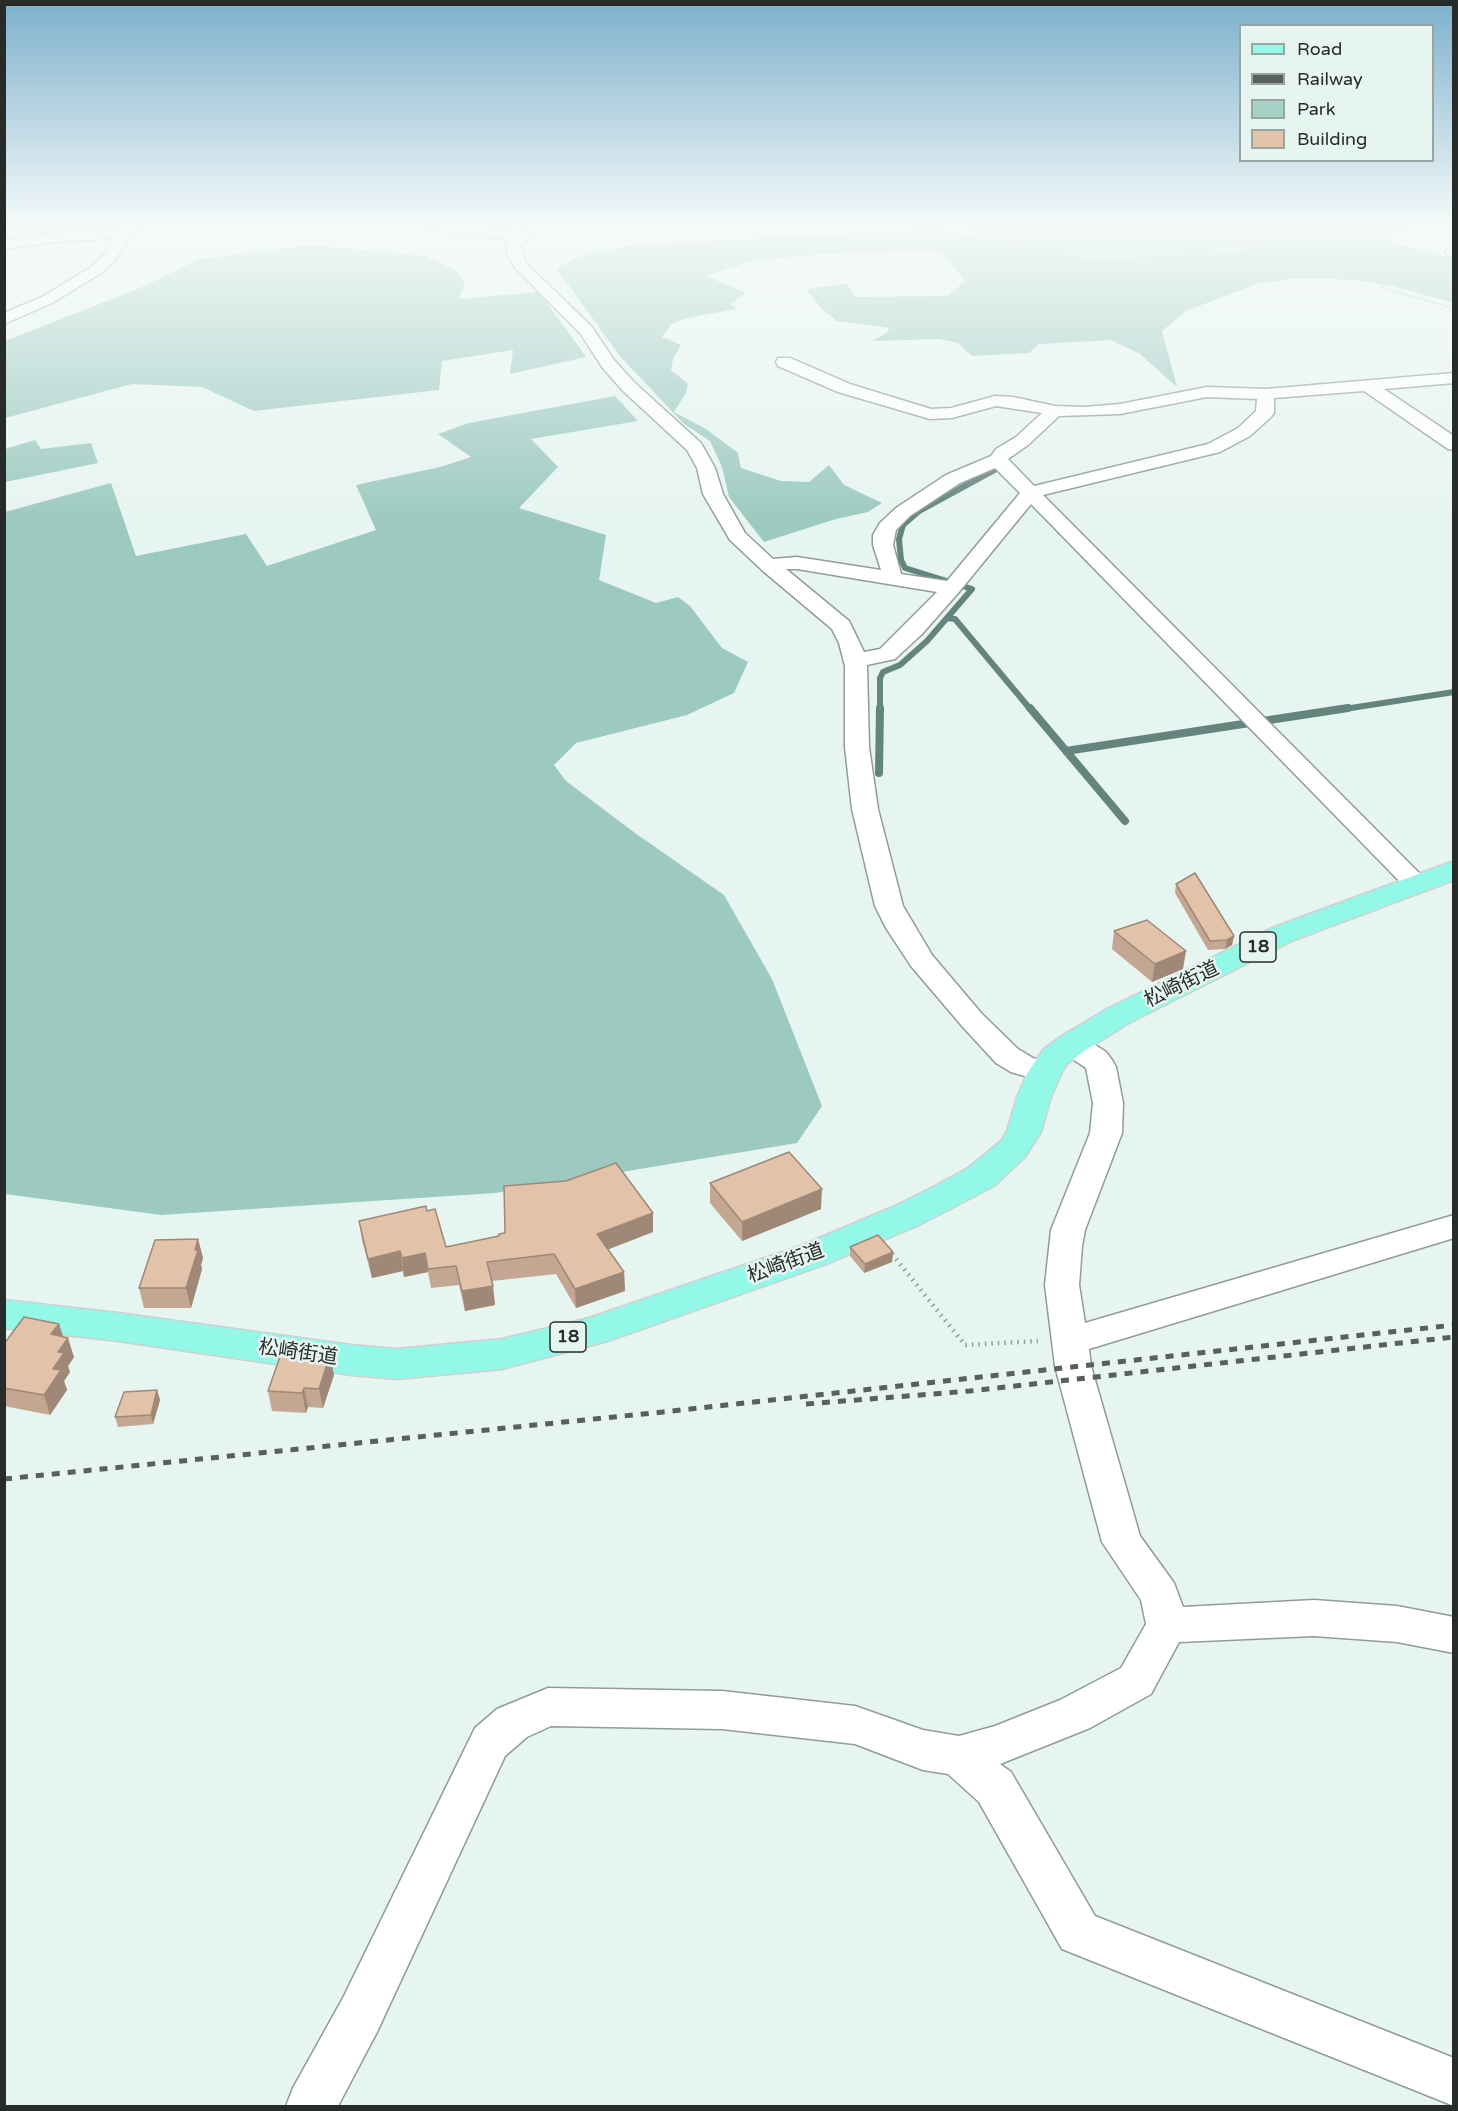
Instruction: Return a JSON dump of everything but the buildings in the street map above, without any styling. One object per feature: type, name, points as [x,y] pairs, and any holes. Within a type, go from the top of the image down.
[{"type":"main road","name":"松崎街道","points":[[4,1314],[118,1327],[351,1360],[398,1364],[502,1354],[594,1330],[813,1255],[948,1195],[981,1177],[1013,1149],[1024,1132],[1034,1097],[1045,1072],[1055,1057],[1072,1044],[1118,1016],[1283,934],[1454,870]]},
{"type":"street","points":[[580,325],[608,363],[629,387],[695,447],[706,468],[713,494],[738,536],[770,567],[841,626],[850,643],[855,661],[856,747],[863,799],[889,906],[921,960],[972,1020],[1007,1056],[1022,1065],[1045,1072]]},
{"type":"street","points":[[784,362],[844,388],[930,414],[952,413],[995,401],[1013,402],[1055,411],[1086,412],[1120,409],[1208,392],[1266,394],[1454,378]]},
{"type":"street","points":[[1368,386],[1454,445]]},
{"type":"street","points":[[855,661],[887,654],[914,629],[952,588],[1031,492],[1214,448],[1244,432],[1265,413],[1266,394]]},
{"type":"street","points":[[890,577],[892,572],[882,545],[887,527],[903,512],[953,479],[999,459],[1002,453],[1022,441],[1055,411]]},
{"type":"street","points":[[999,459],[1416,883]]},
{"type":"street","points":[[770,567],[781,563],[797,563],[952,588]]},
{"type":"street","points":[[311,2106],[360,2015],[490,1742],[512,1723],[548,1707],[722,1710],[855,1725],[923,1750],[959,1756],[997,1745],[1075,1714],[1136,1681],[1167,1626],[1160,1595],[1122,1542],[1076,1380],[1069,1340],[1062,1286],[1065,1246],[1068,1230],[1106,1133],[1108,1103],[1101,1067],[1095,1059],[1072,1044]]},
{"type":"street","points":[[1069,1340],[1111,1330],[1454,1226]]},
{"type":"street","points":[[1167,1626],[1314,1618],[1397,1624],[1454,1635]]},
{"type":"street","points":[[959,1756],[994,1787],[1079,1933],[1454,2083]]},
{"type":"path","points":[[872,1230],[964,1345],[1069,1340]]},
{"type":"green space","points":[[47,325],[563,325],[586,357],[510,374],[513,350],[442,361],[439,390],[254,411],[202,387],[132,384],[5,418],[5,341]]},
{"type":"green space","points":[[597,325],[671,325],[662,337],[681,345],[673,359],[671,370],[688,384],[686,393],[674,412],[706,429],[738,453],[741,468],[781,481],[809,482],[829,465],[844,485],[882,503],[868,512],[836,519],[764,542],[729,497],[722,467],[710,441],[684,424],[619,355]]},
{"type":"green space","points":[[863,325],[1170,325],[1162,331],[1177,387],[1140,354],[1111,340],[1039,344],[1029,353],[972,356],[958,343],[939,339],[871,341],[887,333],[889,328]]},
{"type":"green space","points":[[615,396],[638,421],[531,439],[558,467],[519,508],[606,535],[599,580],[656,603],[678,597],[690,606],[722,648],[748,662],[734,693],[687,715],[576,743],[554,765],[566,781],[724,895],[772,979],[822,1106],[797,1143],[495,1193],[161,1215],[5,1194],[5,512],[111,483],[136,556],[246,534],[267,566],[376,530],[356,485],[440,467],[471,457],[438,434],[469,423]]},
{"type":"green space","points":[[35,440],[41,449],[91,443],[98,463],[5,482],[5,449]]},
{"type":"waterway","points":[[880,708],[880,678],[883,672],[900,665],[927,641],[972,589],[905,568],[901,560],[899,539],[903,525],[919,511],[996,469]]},
{"type":"waterway","points":[[947,618],[955,619],[1031,710]]},
{"type":"waterway","points":[[1338,710],[1454,692]]},
{"type":"waterway","points":[[879,773],[880,708]]},
{"type":"waterway","points":[[1030,708],[1066,751]]},
{"type":"waterway","points":[[1066,751],[1348,708]]},
{"type":"waterway","points":[[1066,751],[1125,821]]},
{"type":"railway","points":[[4,1479],[663,1412],[1454,1325]]},
{"type":"railway","points":[[806,1404],[970,1391],[1454,1337]]}]
